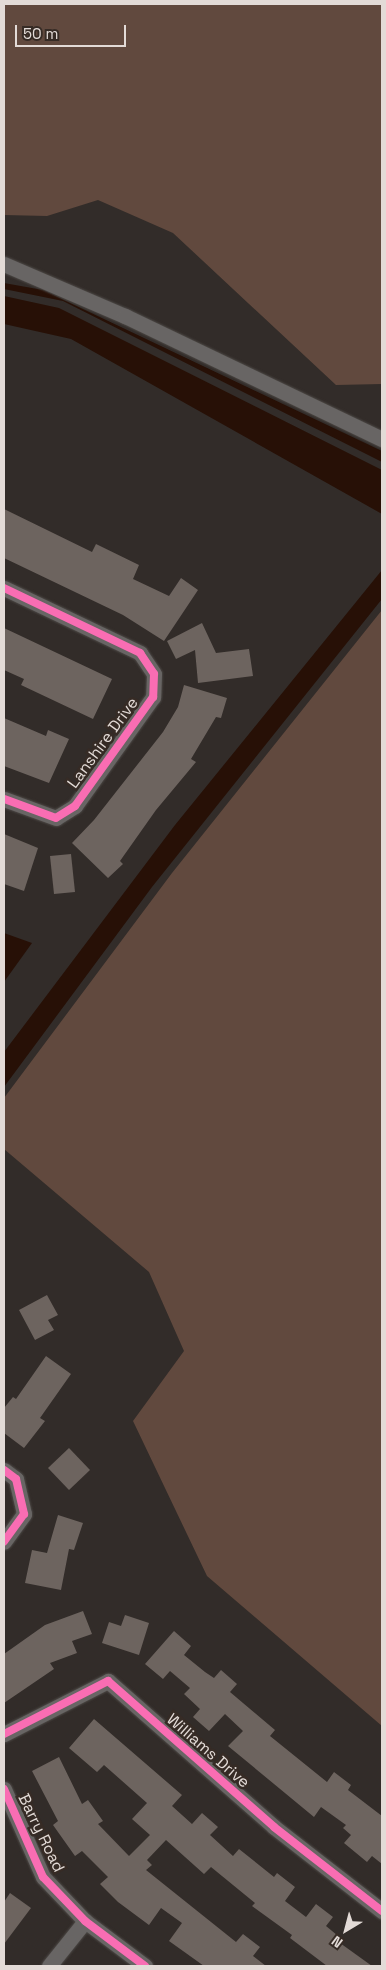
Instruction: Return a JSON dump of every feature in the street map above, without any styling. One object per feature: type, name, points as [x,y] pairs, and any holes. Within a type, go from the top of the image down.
[{"type":"street","points":[[4,264],[125,316],[382,439]]},
{"type":"street","name":"Lanshire Drive","points":[[4,588],[140,653],[154,674],[153,697],[75,806],[56,818],[4,799]]},
{"type":"street","points":[[4,1470],[16,1480],[24,1514],[4,1542]]},
{"type":"street","name":"Williams Drive","points":[[4,1734],[108,1682],[274,1827],[382,1911]]},
{"type":"street","name":"Barry Road","points":[[4,1790],[43,1876],[85,1921],[144,1966]]},
{"type":"street","points":[[48,1966],[85,1921]]},
{"type":"shaded area","points":[[4,4],[382,4],[382,384],[336,385],[173,233],[98,200],[47,216],[4,215]]},
{"type":"shaded area","points":[[4,283],[43,290],[382,451],[382,462],[63,301],[4,289]]},
{"type":"shaded area","points":[[4,296],[59,308],[382,470],[382,514],[71,339],[4,324]]},
{"type":"shaded area","points":[[382,570],[382,599],[152,887],[4,1087],[4,1052],[175,825]]},
{"type":"shaded area","points":[[382,610],[382,1726],[207,1576],[133,1421],[184,1351],[149,1272],[4,1149],[4,1098],[172,873]]},
{"type":"shaded area","points":[[4,933],[32,943],[4,982]]},
{"type":"building","points":[[4,509],[92,552],[96,544],[139,565],[133,579],[169,596],[181,578],[198,590],[164,641],[123,615],[4,558]]},
{"type":"building","points":[[202,623],[216,653],[249,649],[253,676],[198,683],[195,650],[176,659],[167,641]]},
{"type":"building","points":[[4,628],[112,679],[93,719],[21,685],[24,679],[4,670]]},
{"type":"building","points":[[184,685],[227,698],[221,718],[216,717],[191,759],[196,762],[156,810],[120,861],[123,864],[108,878],[72,843],[94,820],[163,732],[178,707]]},
{"type":"building","points":[[4,718],[46,736],[48,730],[69,739],[49,783],[4,766]]},
{"type":"building","points":[[4,834],[38,848],[24,891],[4,884]]},
{"type":"building","points":[[71,854],[75,892],[54,894],[50,856]]},
{"type":"building","points":[[47,1295],[58,1315],[48,1320],[54,1330],[35,1340],[19,1310]]},
{"type":"building","points":[[46,1356],[71,1374],[40,1418],[45,1421],[24,1448],[4,1433],[4,1408],[13,1397],[16,1399]]},
{"type":"building","points":[[69,1448],[90,1470],[69,1490],[48,1468]]},
{"type":"building","points":[[58,1515],[83,1523],[74,1550],[69,1549],[61,1590],[25,1583],[32,1550],[47,1553]]},
{"type":"building","points":[[83,1611],[92,1634],[72,1641],[77,1653],[50,1663],[54,1669],[4,1703],[4,1654],[45,1625]]},
{"type":"building","points":[[125,1615],[149,1623],[139,1655],[102,1643],[109,1622],[121,1626]]},
{"type":"building","points":[[174,1631],[191,1646],[184,1655],[214,1678],[221,1670],[237,1684],[230,1692],[275,1730],[270,1736],[327,1782],[334,1772],[351,1785],[348,1790],[382,1816],[382,1864],[372,1856],[367,1862],[344,1843],[351,1835],[343,1828],[346,1825],[321,1807],[314,1817],[228,1746],[243,1731],[225,1714],[209,1731],[193,1717],[200,1709],[184,1694],[190,1688],[170,1671],[163,1679],[145,1664]]},
{"type":"building","points":[[94,1719],[182,1795],[172,1806],[192,1824],[202,1813],[218,1827],[210,1835],[233,1856],[239,1849],[274,1877],[277,1873],[295,1887],[285,1901],[306,1917],[316,1904],[333,1917],[326,1926],[343,1940],[340,1943],[372,1966],[327,1966],[290,1938],[292,1935],[252,1906],[255,1903],[211,1867],[204,1874],[166,1840],[147,1860],[152,1865],[146,1870],[236,1942],[243,1934],[260,1947],[253,1956],[266,1966],[204,1966],[169,1941],[182,1923],[161,1908],[149,1925],[118,1902],[100,1884],[108,1877],[82,1851],[75,1856],[53,1825],[58,1821],[32,1771],[59,1757],[82,1804],[88,1800],[103,1821],[98,1824],[129,1856],[150,1835],[132,1819],[147,1803],[104,1765],[97,1772],[69,1748]]},
{"type":"building","points":[[10,1893],[31,1908],[4,1944],[4,1902]]},
{"type":"cycle path","points":[[4,588],[140,653],[154,674],[153,697],[75,806],[56,818],[4,799]]},
{"type":"cycle path","points":[[4,1470],[16,1479],[24,1514],[4,1542]]},
{"type":"cycle path","points":[[4,1734],[108,1681],[274,1827],[382,1911]]},
{"type":"cycle path","points":[[4,1789],[43,1877],[85,1921],[145,1966]]}]
